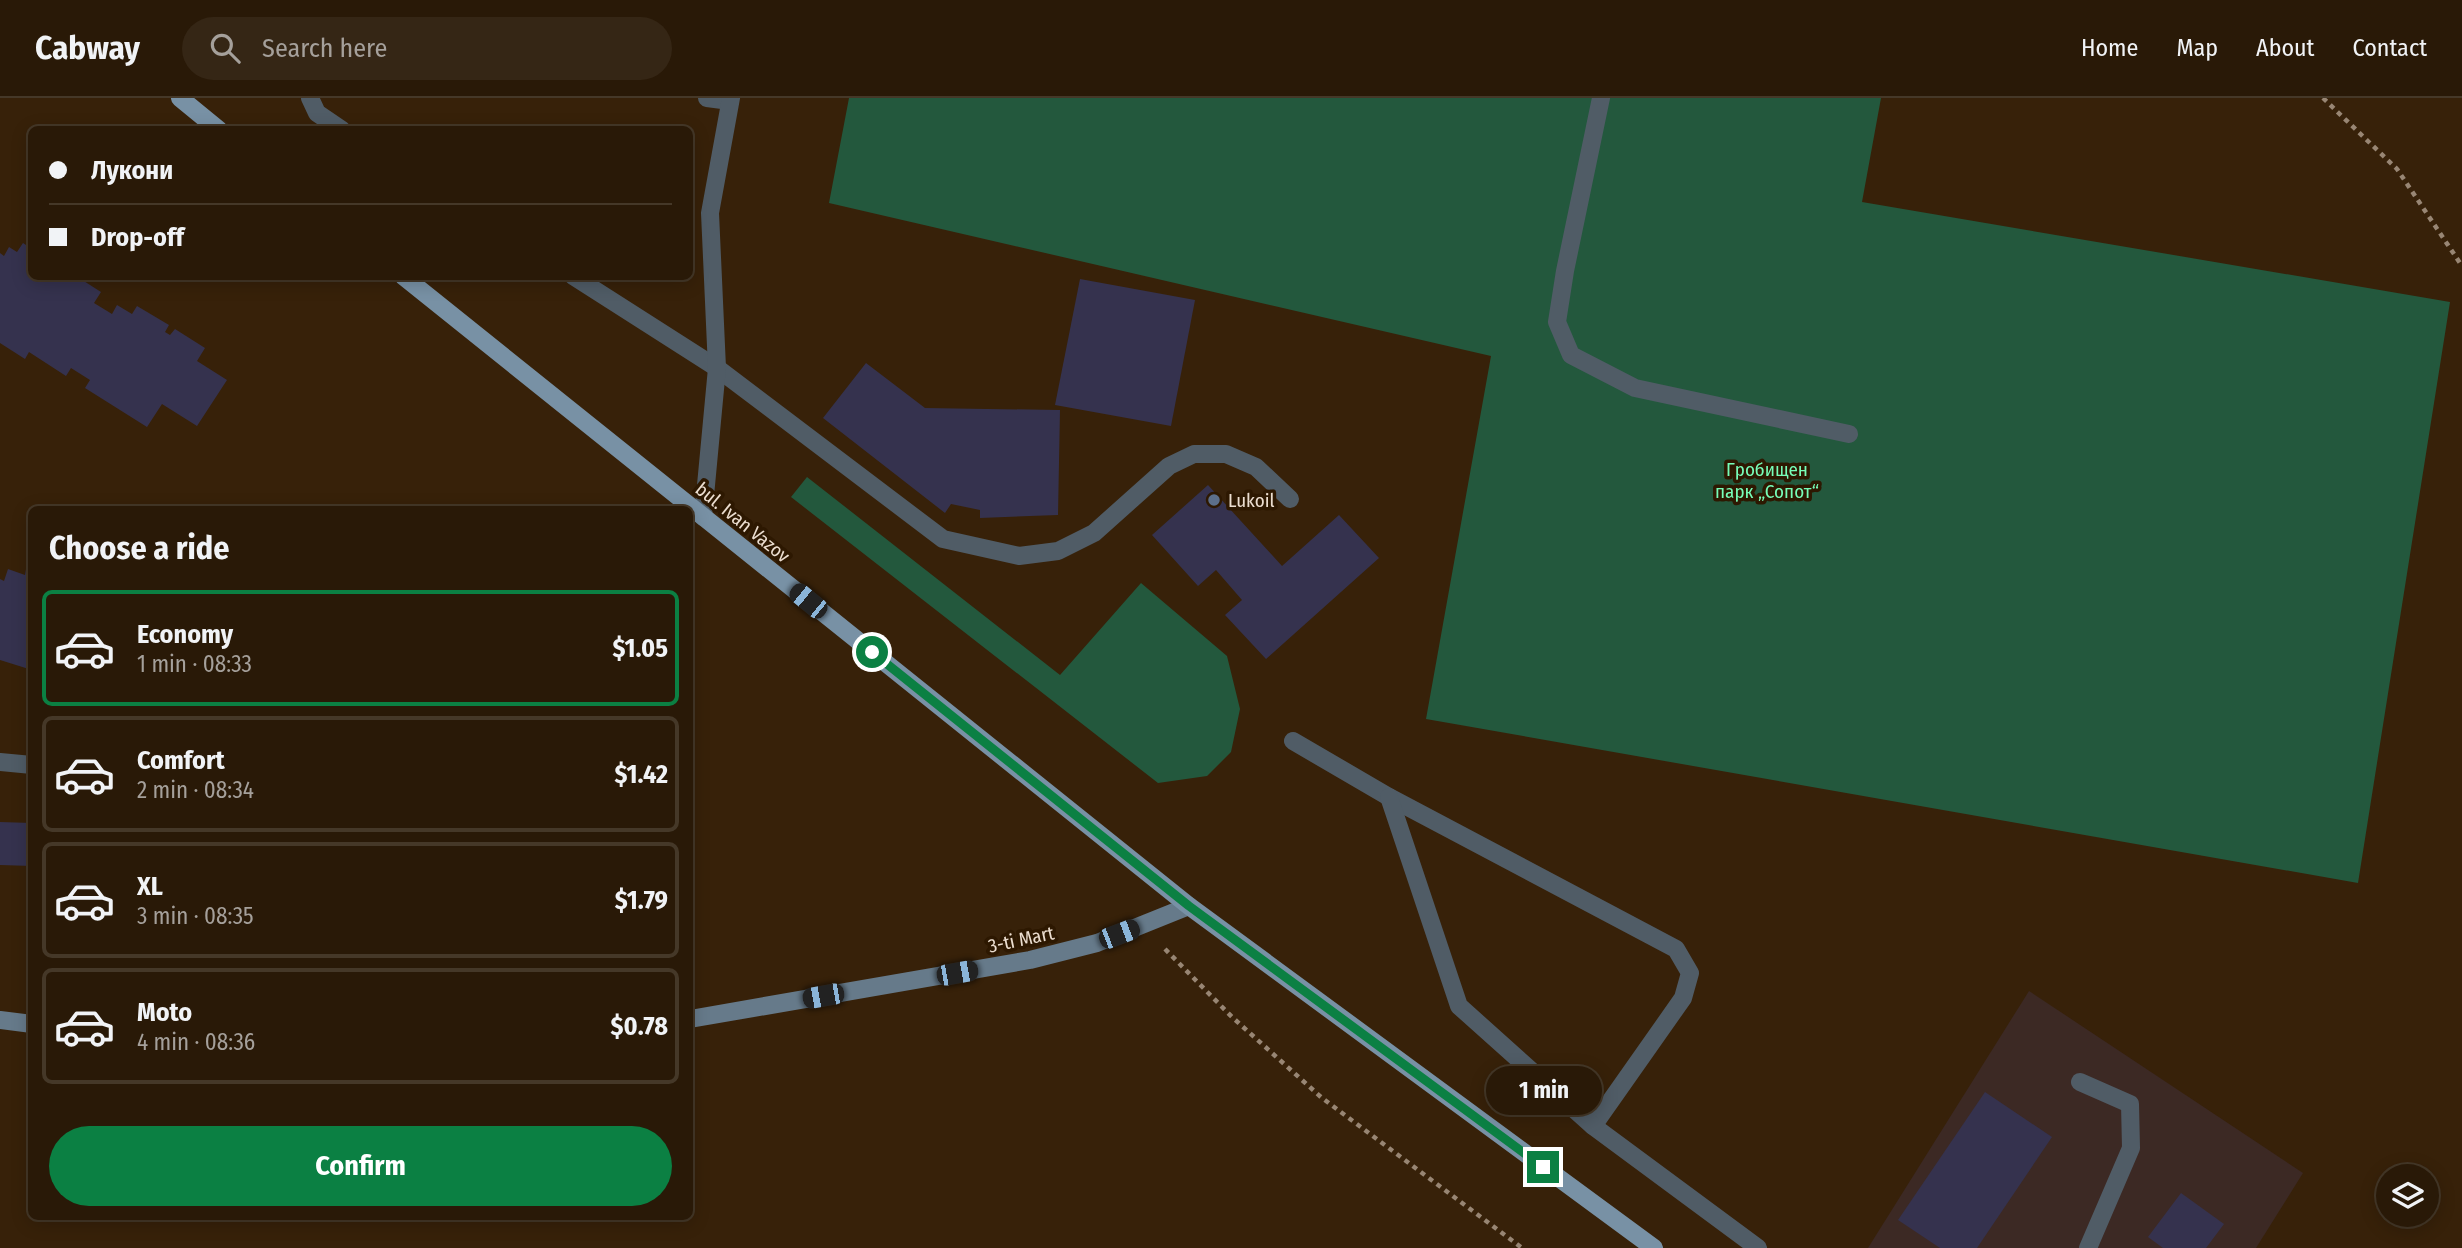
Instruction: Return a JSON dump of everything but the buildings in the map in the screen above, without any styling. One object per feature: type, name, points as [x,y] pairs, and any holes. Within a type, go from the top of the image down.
[{"type":"main road","points":[[180,98],[214,126]]},
{"type":"main road","name":"bul. Ivan Vazov","points":[[408,280],[689,506]]},
{"type":"main road","name":"bul. Ivan Vazov","points":[[693,509],[1189,906],[1654,1248]]},
{"type":"street","name":"3-ti Mart","points":[[693,1018],[1030,960],[1097,943],[1189,906]]},
{"type":"street","points":[[0,1020],[28,1024]]},
{"type":"lane","points":[[310,98],[317,113],[336,126]]},
{"type":"lane","points":[[703,517],[717,368],[710,213],[731,99],[707,98]]},
{"type":"lane","points":[[1601,98],[1557,322],[1571,355],[1636,388],[1849,434]]},
{"type":"lane","points":[[579,280],[717,368],[943,539],[1019,556],[1058,551],[1094,533],[1169,466],[1194,454],[1226,454],[1256,467],[1290,499]]},
{"type":"lane","points":[[1293,741],[1389,797],[1676,949],[1689,973],[1683,999],[1593,1126]]},
{"type":"lane","points":[[0,762],[28,765]]},
{"type":"lane","points":[[1389,797],[1459,1006],[1593,1126],[1758,1248]]},
{"type":"lane","points":[[2080,1082],[2130,1104],[2131,1149],[2088,1248]]},
{"type":"path","points":[[2323,98],[2398,169],[2462,266]]},
{"type":"path","points":[[1142,926],[1232,1017],[1322,1098],[1522,1248]]},
{"type":"shaded area","points":[[2029,991],[2303,1173],[2256,1248],[1868,1248]]},
{"type":"green space","name":"Гробищен парк „Сопот“","points":[[849,98],[1881,98],[1862,202],[2450,302],[2358,883],[1426,719],[1491,356],[829,203]]},
{"type":"green space","points":[[807,477],[1060,675],[1141,583],[1227,656],[1240,709],[1231,752],[1207,776],[1158,783],[791,497]]},
{"type":"place","name":"Lukoil","points":[[1214,500]]},
{"type":"route","points":[[872,652],[1189,906],[1543,1167]]}]
